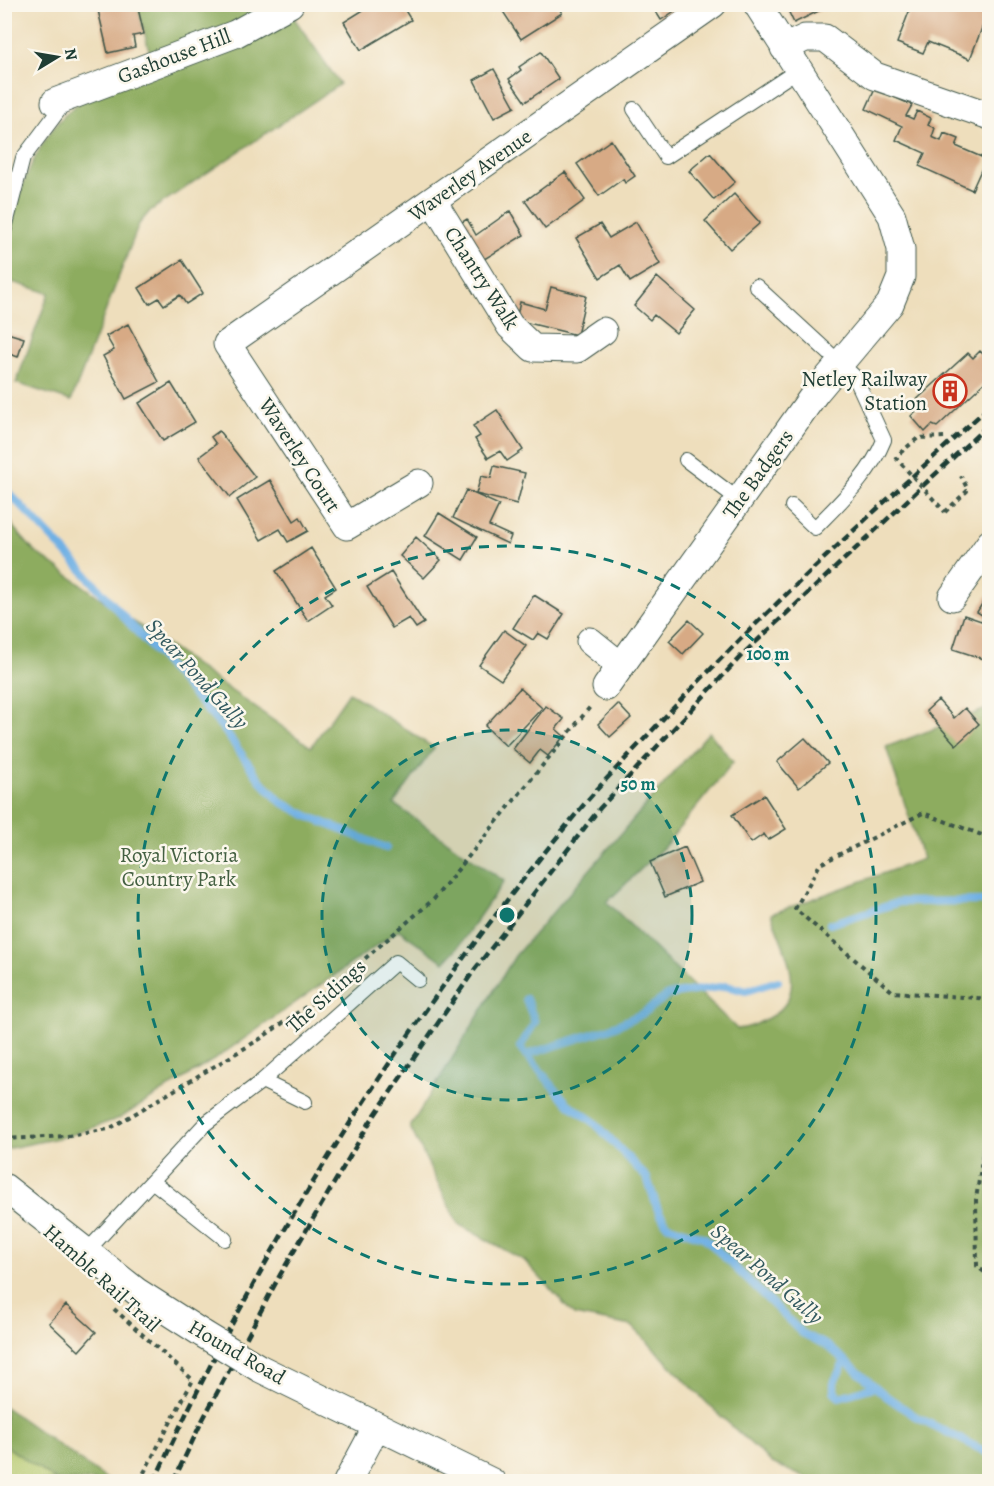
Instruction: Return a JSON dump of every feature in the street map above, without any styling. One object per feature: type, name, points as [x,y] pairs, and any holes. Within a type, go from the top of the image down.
[{"type":"street","name":"Gashouse Hill","points":[[55,102],[234,34],[290,4]]},
{"type":"street","name":"Waverley Avenue","points":[[226,344],[713,4]]},
{"type":"street","name":"The Badgers","points":[[613,676],[816,392],[890,304],[901,277],[902,249],[892,216],[757,4]]},
{"type":"street","points":[[791,59],[805,38],[825,38],[874,76],[990,116]]},
{"type":"street","name":"Chantry Walk","points":[[433,201],[510,326],[533,348],[577,349],[603,330]]},
{"type":"street","name":"Waverley Court","points":[[226,344],[347,526],[419,483]]},
{"type":"street","points":[[952,597],[990,543]]},
{"type":"street","points":[[590,641],[613,676]]},
{"type":"street","name":"Hound Road","points":[[4,1187],[136,1291],[259,1368],[492,1482]]},
{"type":"street","points":[[346,1482],[377,1426]]},
{"type":"lane","points":[[634,109],[666,158],[791,59]]},
{"type":"lane","points":[[4,232],[23,158],[58,110],[55,102]]},
{"type":"lane","points":[[756,286],[842,362],[855,377],[884,440],[878,457],[857,484],[815,528],[792,506]]},
{"type":"lane","points":[[686,460],[739,500]]},
{"type":"lane","name":"The Sidings","points":[[87,1251],[205,1124],[262,1081],[396,962],[418,980]]},
{"type":"lane","points":[[262,1081],[305,1102]]},
{"type":"lane","points":[[152,1181],[225,1239]]},
{"type":"path","points":[[946,437],[918,438],[895,457],[945,512],[968,490],[961,476]]},
{"type":"path","points":[[4,1139],[68,1136],[109,1130],[260,1039],[324,994],[434,899],[613,676]]},
{"type":"path","points":[[990,838],[923,813],[820,864],[795,909],[893,992],[990,999]]},
{"type":"path","points":[[990,1110],[976,1199],[977,1266],[990,1277]]},
{"type":"path","name":"Hamble Rail Trail","points":[[107,1303],[193,1380],[139,1482]]},
{"type":"green space","points":[[137,5],[305,5],[294,18],[340,84],[150,211],[139,224],[71,401],[16,383],[49,293],[5,280],[10,232],[24,181],[49,134],[65,115],[99,90],[153,65]]},
{"type":"green space","name":"Royal Victoria Country Park","points":[[4,507],[14,528],[34,551],[311,747],[349,692],[434,748],[394,804],[504,881],[457,948],[444,962],[399,930],[215,1059],[120,1118],[68,1136],[5,1149]]},
{"type":"green space","points":[[989,708],[989,1481],[813,1481],[772,1463],[711,1407],[632,1326],[574,1315],[525,1261],[458,1224],[410,1127],[515,956],[709,732],[733,762],[664,847],[607,902],[737,1029],[746,1028],[768,1018],[781,1009],[789,997],[791,985],[787,956],[771,914],[923,859],[886,747]]},
{"type":"green space","points":[[5,1407],[109,1481],[57,1481],[5,1445]]},
{"type":"green space","points":[[4,1445],[57,1481],[5,1481]]},
{"type":"building","points":[[122,4],[137,4],[144,34],[133,36],[135,47],[108,53],[98,10]]},
{"type":"building","points":[[373,4],[401,4],[411,20],[361,50],[344,22]]},
{"type":"building","points":[[510,4],[556,4],[562,13],[521,39],[502,10]]},
{"type":"building","points":[[651,4],[685,4],[661,20]]},
{"type":"building","points":[[785,4],[833,4],[794,23]]},
{"type":"building","points":[[912,4],[983,4],[990,7],[970,59],[928,42],[923,53],[897,43]]},
{"type":"building","points":[[541,52],[559,79],[525,102],[509,79],[521,70],[519,67]]},
{"type":"building","points":[[494,69],[515,107],[494,118],[474,80]]},
{"type":"building","points":[[875,89],[912,105],[906,116],[913,119],[917,111],[931,118],[928,125],[935,128],[932,137],[941,141],[944,133],[959,139],[956,146],[986,159],[972,190],[919,166],[925,153],[896,140],[902,126],[866,109]]},
{"type":"building","points":[[611,140],[635,176],[625,183],[623,179],[599,196],[577,164]]},
{"type":"building","points":[[710,153],[735,182],[714,200],[689,171]]},
{"type":"building","points":[[565,172],[585,200],[545,229],[525,201]]},
{"type":"building","points":[[734,194],[760,223],[730,249],[705,221]]},
{"type":"building","points":[[510,211],[524,235],[476,264],[454,227],[467,219],[476,235]]},
{"type":"building","points":[[636,222],[660,264],[630,282],[620,265],[600,278],[576,238],[600,224],[609,238]]},
{"type":"building","points":[[182,260],[203,293],[186,304],[180,295],[164,305],[159,298],[149,304],[139,288]]},
{"type":"building","points":[[657,277],[695,310],[676,333],[654,315],[650,320],[634,306]]},
{"type":"building","points":[[551,287],[586,296],[577,335],[516,320],[520,302],[545,309]]},
{"type":"building","points":[[128,324],[159,382],[126,399],[103,356],[114,350],[106,336]]},
{"type":"building","points":[[4,332],[24,338],[18,357],[4,352]]},
{"type":"building","name":"Netley Railway Station","points":[[980,351],[990,361],[987,380],[937,427],[932,425],[925,432],[911,416],[918,409],[913,403],[968,353],[973,358]]},
{"type":"building","points":[[171,383],[195,422],[163,441],[139,403]]},
{"type":"building","points":[[497,410],[523,450],[507,461],[500,451],[488,458],[475,439],[480,436],[473,426]]},
{"type":"building","points":[[219,431],[255,477],[230,497],[199,457],[216,444],[211,437]]},
{"type":"building","points":[[494,466],[525,473],[517,504],[476,494],[481,476],[491,478]]},
{"type":"building","points":[[270,480],[294,521],[300,517],[308,531],[288,542],[280,529],[261,540],[237,500]]},
{"type":"building","points":[[466,490],[499,505],[489,526],[511,536],[508,544],[453,518]]},
{"type":"building","points":[[439,513],[477,537],[463,560],[425,536]]},
{"type":"building","points":[[416,537],[441,560],[424,578],[400,556]]},
{"type":"building","points":[[311,548],[336,588],[325,595],[332,605],[308,621],[276,571]]},
{"type":"building","points":[[391,572],[424,623],[416,628],[409,618],[392,628],[367,587]]},
{"type":"building","points":[[990,591],[990,620],[977,612]]},
{"type":"building","points":[[534,595],[564,614],[548,639],[538,633],[533,640],[513,628]]},
{"type":"building","points":[[964,615],[990,624],[990,661],[953,649]]},
{"type":"building","points":[[689,620],[703,633],[683,654],[669,641]]},
{"type":"building","points":[[504,630],[526,646],[501,680],[479,665]]},
{"type":"building","points":[[520,688],[542,708],[506,746],[485,726]]},
{"type":"building","points":[[938,700],[954,718],[965,708],[979,724],[956,745],[926,711]]},
{"type":"building","points":[[618,704],[631,718],[610,737],[598,724]]},
{"type":"building","points":[[546,706],[564,719],[556,729],[564,736],[548,756],[540,750],[530,763],[513,749]]},
{"type":"building","points":[[805,738],[828,763],[799,788],[777,762]]},
{"type":"building","points":[[764,795],[786,829],[768,840],[764,834],[751,843],[732,815]]},
{"type":"building","points":[[685,847],[700,882],[665,897],[650,862]]},
{"type":"building","points":[[66,1305],[96,1332],[79,1351],[49,1323]]},
{"type":"waterway","name":"Spear Pond Gully","points":[[4,488],[75,562],[222,727],[260,780],[281,802],[310,817],[386,848]]},
{"type":"waterway","points":[[830,924],[900,902],[990,901]]},
{"type":"waterway","points":[[526,1055],[608,1029],[642,1014],[668,995],[726,986],[746,991],[778,981]]},
{"type":"waterway","name":"Spear Pond Gully","points":[[526,999],[535,1022],[520,1047],[567,1103],[594,1122],[647,1178],[658,1210],[667,1225],[705,1238],[802,1333],[828,1346],[886,1396],[915,1416],[990,1454]]},
{"type":"waterway","points":[[845,1361],[834,1382],[834,1391],[839,1397],[874,1387]]},
{"type":"railway","points":[[154,1482],[244,1301],[294,1213],[347,1127],[403,1043],[461,961],[522,881],[595,792],[740,639],[822,560],[990,406]]},
{"type":"railway","points":[[173,1482],[202,1421],[280,1275],[370,1122],[475,969],[600,808],[743,654],[990,423]]},
{"type":"place","name":"Netley Railway Station","points":[[950,391]]}]
